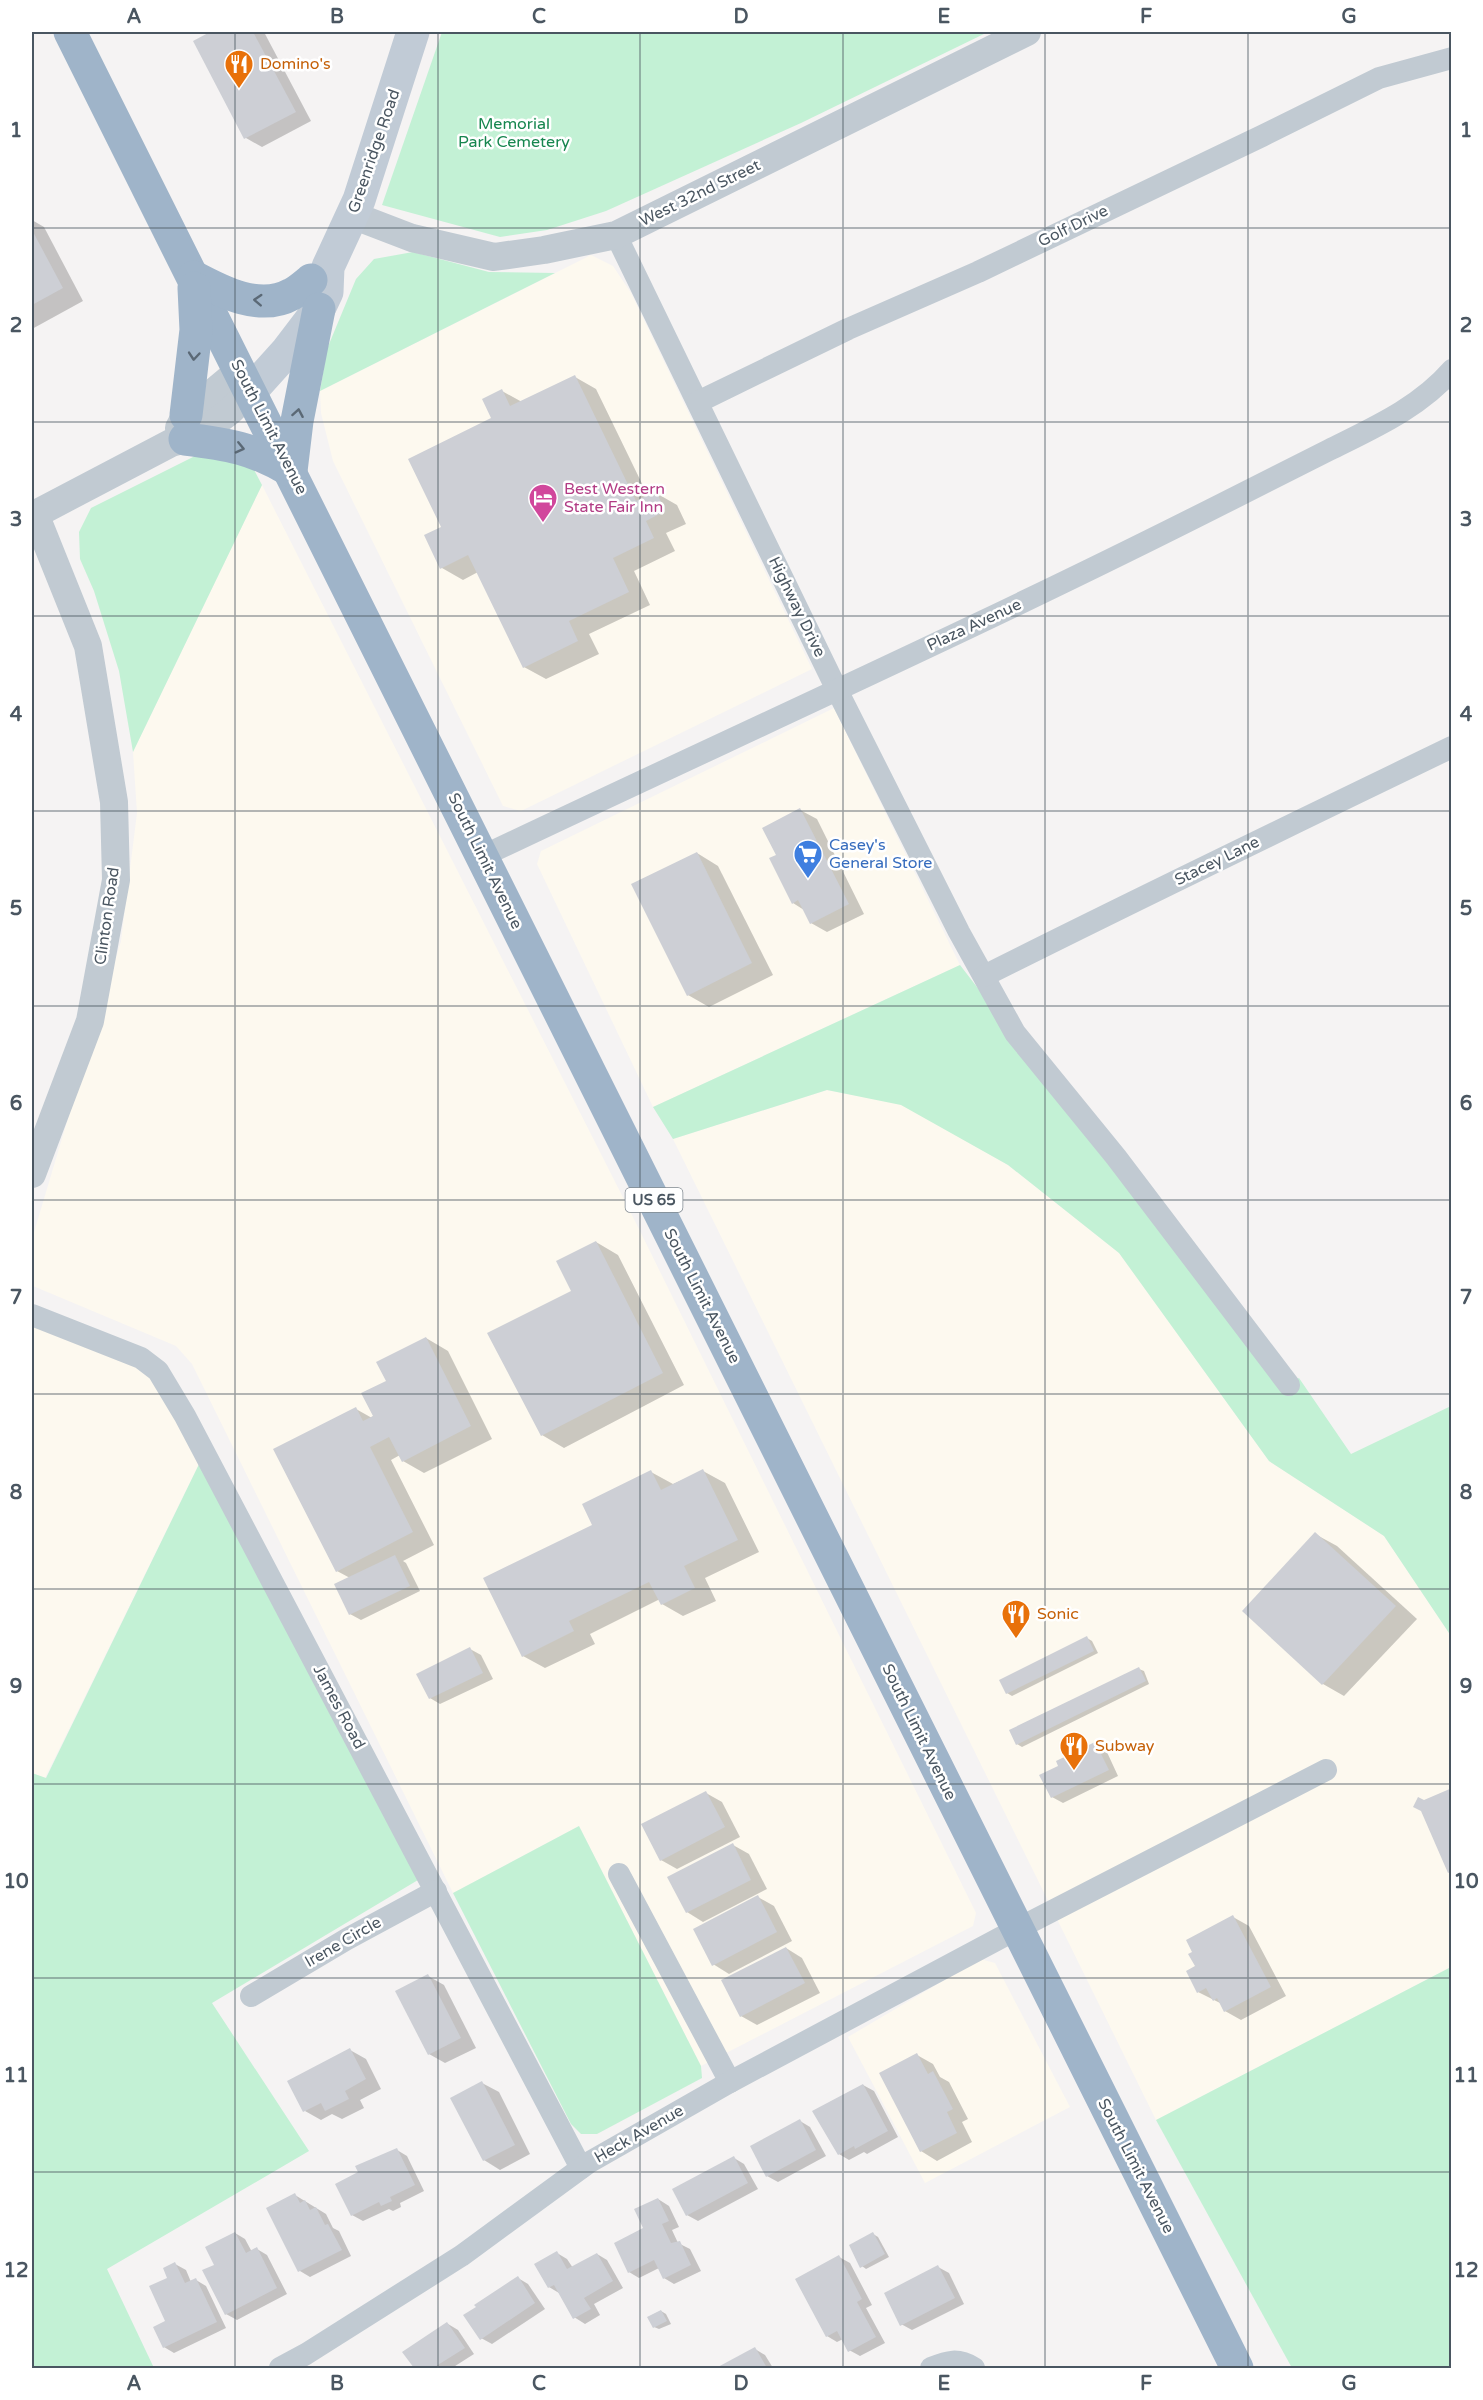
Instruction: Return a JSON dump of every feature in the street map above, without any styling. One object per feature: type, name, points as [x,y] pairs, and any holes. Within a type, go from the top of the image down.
[{"type":"highway","name":"South Limit Avenue","points":[[70,32],[1238,2368]]},
{"type":"highway","points":[[194,277],[220,291],[261,301],[319,286],[291,471],[266,456],[247,449],[180,433],[196,330],[194,277]]},
{"type":"main road","name":"Greenridge Road","points":[[245,380],[280,325],[319,286],[359,200],[413,32]]},
{"type":"street","name":"West 32nd Street","points":[[352,215],[412,238],[494,257],[544,250],[616,235],[1028,32]]},
{"type":"street","name":"Golf Drive","points":[[698,402],[848,329],[978,272],[1379,78],[1452,58]]},
{"type":"street","name":"Highway Drive","points":[[616,235],[837,690],[954,921],[1015,1033],[1116,1157],[1289,1384]]},
{"type":"street","points":[[33,515],[180,433],[245,380]]},
{"type":"street","name":"Plaza Avenue","points":[[483,856],[1101,564],[1372,428],[1415,404],[1448,381]]},
{"type":"street","name":"Clinton Road","points":[[32,1174],[90,1021],[116,880],[114,802],[88,646],[33,515]]},
{"type":"street","name":"Stacey Lane","points":[[984,976],[1124,905],[1452,747]]},
{"type":"street","name":"James Road","points":[[32,1315],[141,1358],[158,1371],[185,1416],[581,2168]]},
{"type":"street","name":"Heck Avenue","points":[[280,2368],[306,2355],[461,2256],[581,2168],[730,2082],[1017,1929],[1326,1770]]},
{"type":"street","points":[[619,1874],[730,2082]]},
{"type":"street","name":"Irene Circle","points":[[251,1996],[347,1939],[436,1891]]},
{"type":"street","points":[[931,2368],[956,2360],[974,2368]]},
{"type":"shaded area","points":[[591,255],[613,266],[631,293],[812,669],[521,811],[503,806],[333,461],[321,413],[320,391]]},
{"type":"shaded area","points":[[262,485],[639,1229],[976,1913],[973,1926],[701,2066],[579,1826],[453,1893],[192,1364],[176,1346],[33,1286],[32,1239],[121,941],[137,813],[133,752]]},
{"type":"shaded area","points":[[834,708],[960,965],[653,1107],[537,864],[541,851]]},
{"type":"shaded area","points":[[827,1090],[901,1104],[1008,1165],[1119,1253],[1269,1461],[1384,1536],[1451,1636],[1451,1967],[1156,2120],[673,1139]]},
{"type":"shaded area","points":[[32,1321],[154,1368],[203,1456],[45,1778],[32,1773]]},
{"type":"shaded area","points":[[980,1959],[995,1963],[1070,2107],[925,2183],[848,2037]]},
{"type":"green space","name":"Memorial Park Cemetery","points":[[442,32],[988,32],[801,123],[606,211],[547,230],[500,237],[382,205]]},
{"type":"green space","points":[[413,252],[489,272],[555,273],[320,391],[327,349],[356,279],[374,259]]},
{"type":"green space","points":[[197,455],[251,464],[262,485],[133,752],[119,671],[94,591],[80,559],[79,532],[91,508]]},
{"type":"green space","points":[[960,965],[1283,1385],[1299,1378],[1351,1454],[1451,1406],[1451,1636],[1384,1536],[1269,1461],[1119,1253],[1008,1165],[901,1105],[827,1090],[673,1139],[653,1107]]},
{"type":"green space","points":[[203,1456],[418,1880],[212,2003],[309,2151],[107,2269],[154,2368],[32,2368],[32,1773],[46,1778]]},
{"type":"green space","points":[[579,1826],[701,2066],[702,2078],[597,2134],[581,2134],[571,2124],[453,1893]]},
{"type":"green space","points":[[1451,1967],[1451,2368],[1292,2368],[1156,2120]]},
{"type":"building","points":[[210,32],[253,32],[296,112],[244,139],[193,41]]},
{"type":"building","points":[[32,230],[63,288],[32,305]]},
{"type":"building","name":"Best Western State Fair Inn","points":[[575,375],[636,501],[656,491],[665,511],[646,521],[654,538],[613,558],[629,592],[569,621],[578,641],[523,668],[468,555],[440,569],[424,535],[441,527],[408,459],[491,418],[482,399],[502,389],[510,406]]},
{"type":"building","name":"Casey's General Store","points":[[800,808],[849,904],[810,924],[798,900],[792,904],[769,858],[776,855],[762,828]]},
{"type":"building","points":[[697,852],[752,963],[687,996],[631,884]]},
{"type":"building","points":[[596,1241],[663,1373],[541,1436],[487,1333],[571,1291],[556,1261]]},
{"type":"building","points":[[426,1337],[471,1426],[402,1462],[389,1437],[370,1447],[413,1532],[336,1572],[273,1449],[356,1407],[363,1421],[373,1416],[361,1393],[386,1381],[376,1362]]},
{"type":"building","points":[[703,1469],[738,1540],[684,1566],[695,1588],[661,1605],[649,1582],[569,1621],[574,1631],[522,1657],[483,1578],[592,1525],[582,1504],[651,1470],[661,1490]]},
{"type":"building","points":[[1315,1532],[1396,1606],[1322,1685],[1242,1611]]},
{"type":"building","points":[[395,1555],[410,1586],[349,1615],[334,1584]]},
{"type":"building","points":[[1087,1636],[1094,1651],[1006,1694],[999,1680]]},
{"type":"building","points":[[470,1647],[483,1673],[429,1699],[416,1674]]},
{"type":"building","points":[[1139,1667],[1146,1681],[1016,1745],[1009,1730]]},
{"type":"building","name":"Subway","points":[[1095,1742],[1109,1770],[1051,1798],[1039,1775],[1058,1766],[1056,1761]]},
{"type":"building","points":[[1452,1788],[1452,1871],[1448,1873],[1421,1811],[1413,1807],[1418,1797],[1424,1800]]},
{"type":"building","points":[[706,1791],[725,1827],[660,1861],[641,1824]]},
{"type":"building","points":[[733,1843],[751,1880],[686,1913],[667,1877]]},
{"type":"building","points":[[758,1895],[777,1932],[712,1966],[693,1929]]},
{"type":"building","points":[[1233,1915],[1271,1987],[1224,2012],[1217,1998],[1213,2001],[1206,1988],[1197,1993],[1186,1971],[1195,1966],[1188,1954],[1192,1952],[1186,1940]]},
{"type":"building","points":[[786,1947],[805,1983],[740,2017],[721,1980]]},
{"type":"building","points":[[428,1974],[461,2038],[428,2055],[395,1991]]},
{"type":"building","points":[[350,2048],[366,2079],[345,2091],[349,2099],[325,2111],[321,2103],[303,2112],[287,2081]]},
{"type":"building","points":[[917,2053],[928,2074],[933,2071],[953,2109],[947,2112],[957,2133],[920,2152],[879,2073]]},
{"type":"building","points":[[482,2081],[515,2145],[483,2161],[450,2098]]},
{"type":"building","points":[[863,2084],[888,2131],[855,2149],[854,2146],[838,2155],[812,2111]]},
{"type":"building","points":[[800,2119],[816,2150],[766,2177],[750,2146]]},
{"type":"building","points":[[397,2148],[415,2185],[390,2197],[392,2201],[381,2206],[379,2202],[351,2216],[335,2184],[358,2172],[355,2166]]},
{"type":"building","points":[[734,2156],[748,2183],[686,2216],[672,2189]]},
{"type":"building","points":[[295,2193],[300,2203],[305,2200],[310,2210],[316,2207],[342,2250],[298,2272],[266,2208]]},
{"type":"building","points":[[658,2198],[669,2221],[662,2224],[671,2243],[680,2241],[691,2265],[663,2279],[654,2260],[628,2273],[614,2243],[643,2228],[634,2209]]},
{"type":"building","points":[[235,2232],[246,2253],[257,2247],[277,2288],[225,2315],[202,2270],[214,2265],[205,2247]]},
{"type":"building","points":[[873,2232],[885,2254],[860,2268],[849,2245]]},
{"type":"building","points":[[557,2251],[567,2269],[597,2253],[613,2281],[584,2298],[591,2309],[573,2319],[554,2285],[548,2288],[534,2264]]},
{"type":"building","points":[[839,2255],[862,2299],[857,2302],[876,2337],[848,2352],[837,2331],[826,2337],[795,2279]]},
{"type":"building","points":[[175,2262],[185,2283],[196,2278],[217,2322],[163,2348],[153,2327],[165,2321],[149,2286],[167,2278],[163,2268]]},
{"type":"building","points":[[938,2265],[955,2298],[900,2326],[884,2293]]},
{"type":"building","points":[[518,2276],[535,2303],[480,2340],[463,2315]]},
{"type":"building","points":[[661,2310],[667,2321],[653,2328],[647,2317]]},
{"type":"building","points":[[447,2322],[465,2348],[433,2368],[414,2368],[402,2352]]},
{"type":"building","points":[[755,2347],[767,2368],[716,2368]]},
{"type":"place","name":"Domino's","points":[[239,90]]},
{"type":"place","name":"Best Western State Fair Inn","points":[[543,524]]},
{"type":"place","name":"Casey's General Store","points":[[808,880]]},
{"type":"place","name":"Sonic","points":[[1016,1640]]},
{"type":"place","name":"Subway","points":[[1074,1772]]}]
